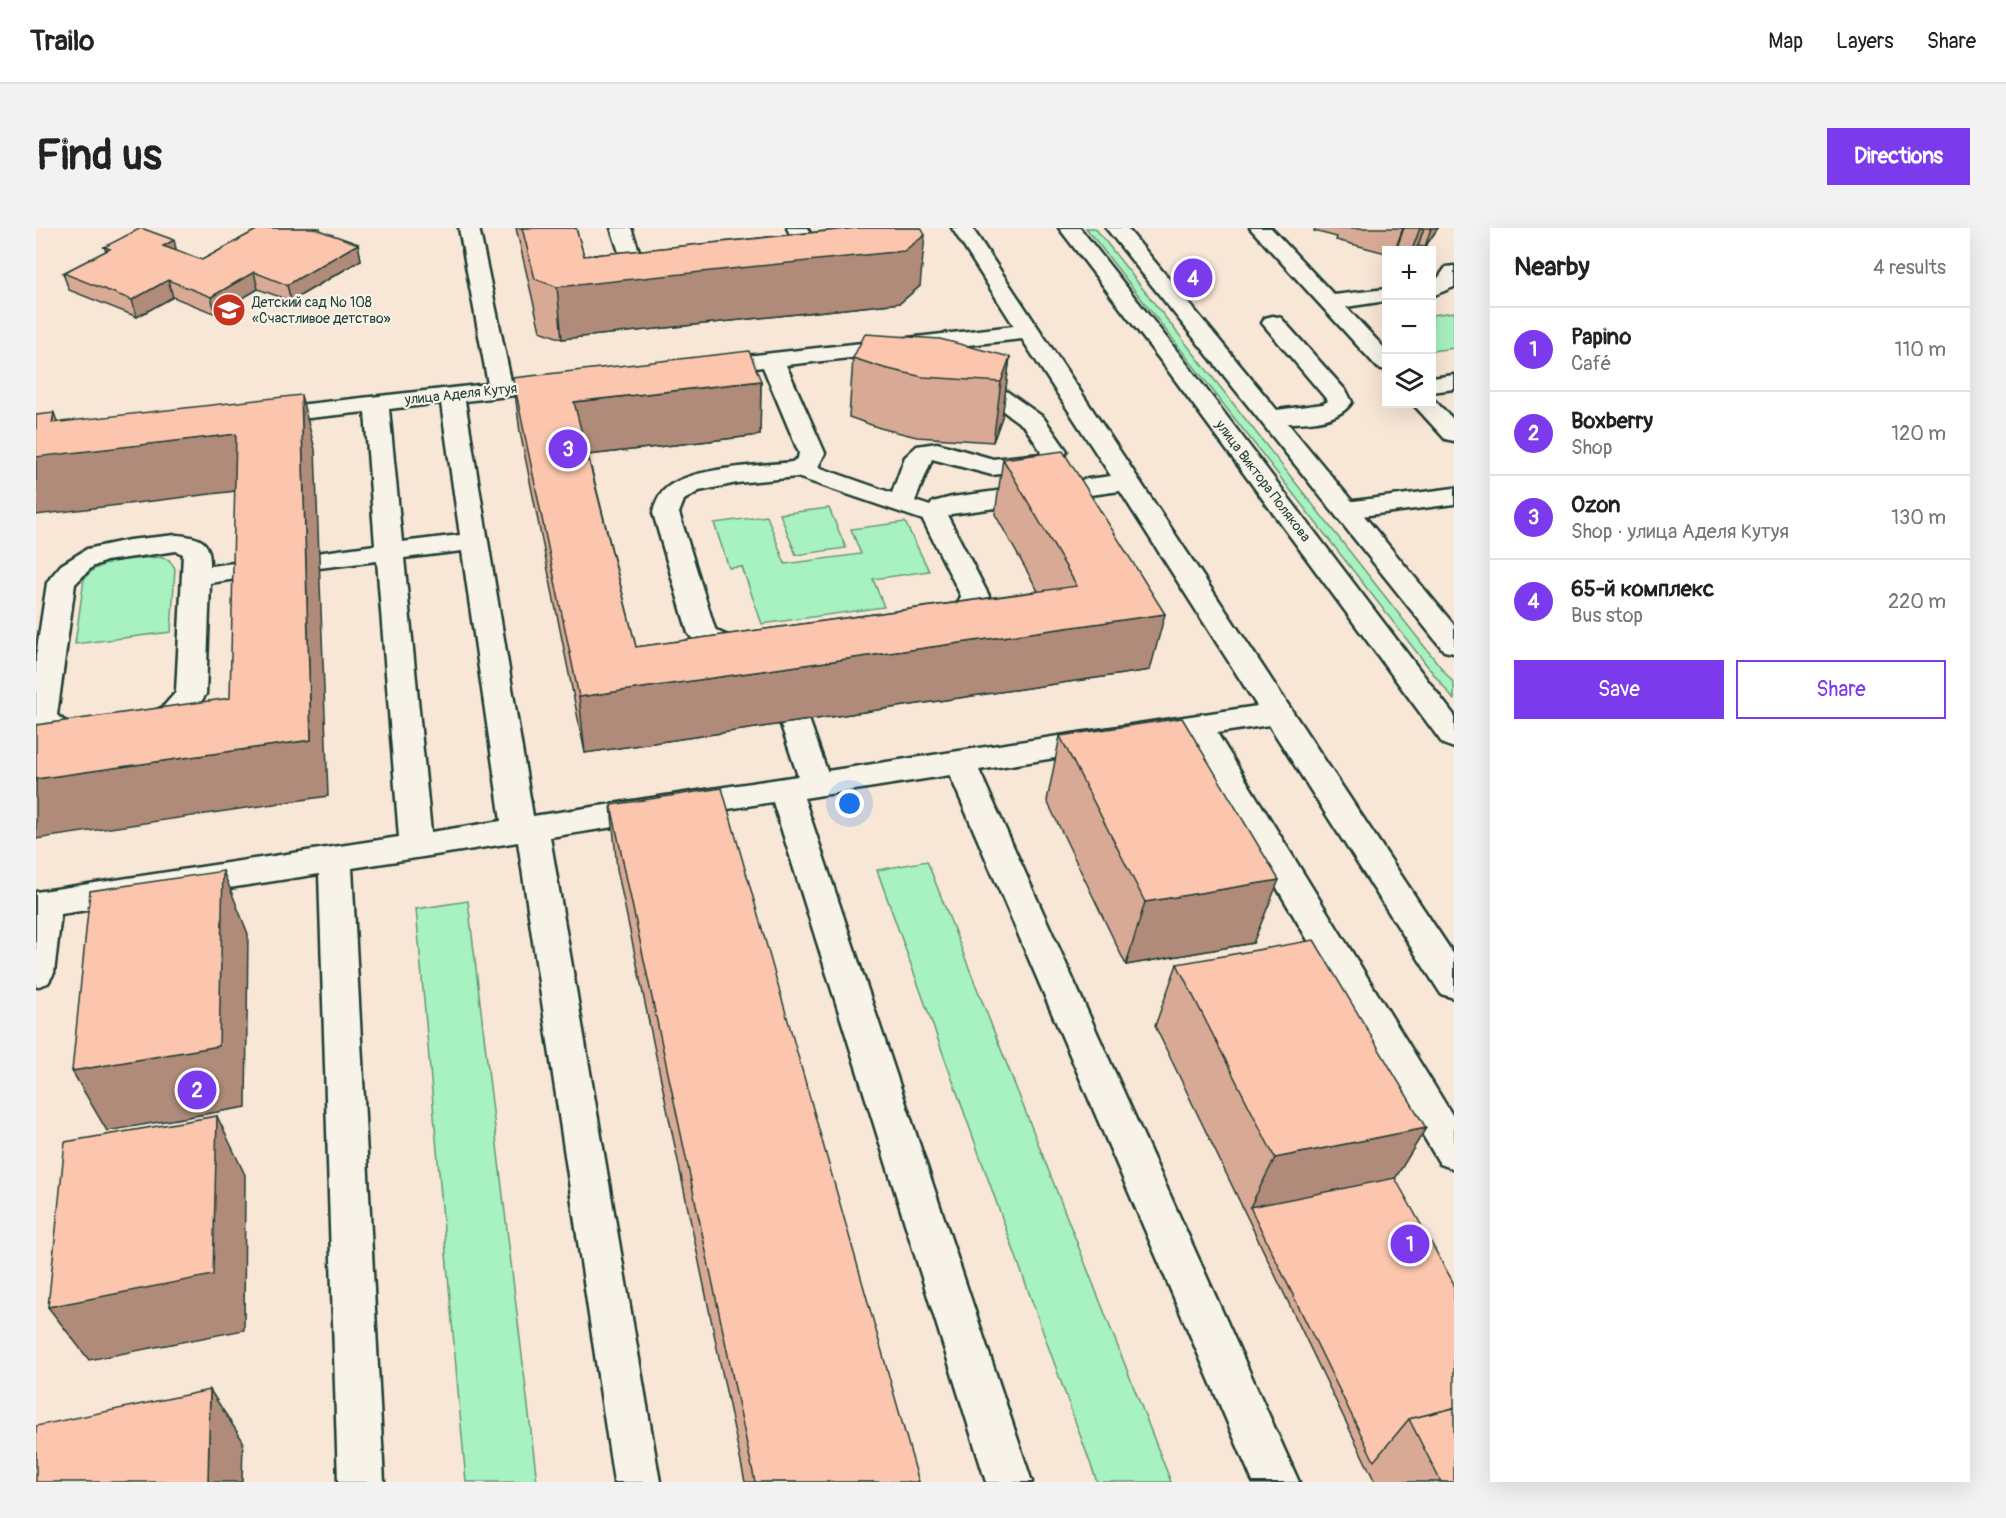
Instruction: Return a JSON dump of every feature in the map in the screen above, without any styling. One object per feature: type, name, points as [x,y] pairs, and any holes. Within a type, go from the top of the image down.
[{"type":"street","points":[[469,228],[501,389]]},
{"type":"street","points":[[621,228],[633,265],[638,269],[655,274],[687,272]]},
{"type":"street","points":[[765,264],[787,261],[805,252],[807,248],[797,228]]},
{"type":"street","points":[[962,228],[1454,984]]},
{"type":"street","name":"улица Виктора Полякова","points":[[1069,228],[1172,360],[1454,737]]},
{"type":"street","points":[[1116,228],[1454,644]]},
{"type":"street","points":[[1260,228],[1382,359]]},
{"type":"street","points":[[1436,288],[1447,282],[1454,272]]},
{"type":"street","points":[[1329,302],[1382,295]]},
{"type":"street","points":[[1271,417],[1328,411],[1340,402],[1274,322]]},
{"type":"street","points":[[685,369],[1029,331]]},
{"type":"street","points":[[901,505],[918,456],[926,451],[937,451],[992,467],[1041,463],[1051,458],[1054,451],[1035,422],[973,381],[960,339]]},
{"type":"street","points":[[772,360],[812,453],[809,462],[799,469]]},
{"type":"street","name":"улица Аделя Кутуя","points":[[238,418],[581,381]]},
{"type":"street","points":[[1436,384],[1454,382]]},
{"type":"street","points":[[452,395],[474,541],[637,1482]]},
{"type":"street","points":[[376,403],[416,846]]},
{"type":"street","points":[[1429,408],[1454,434]]},
{"type":"street","points":[[772,654],[768,644],[737,649],[724,647],[715,644],[702,633],[666,513],[667,505],[678,491],[697,482],[799,469],[935,517],[975,596],[974,604],[964,615],[956,618],[909,625]]},
{"type":"street","points":[[935,517],[942,508],[952,505],[1128,482]]},
{"type":"street","points":[[1346,510],[1454,496]]},
{"type":"street","points":[[319,560],[474,541]]},
{"type":"street","points":[[176,543],[187,544],[198,551],[191,694],[184,705],[162,722],[144,728],[81,737],[52,728],[42,716],[41,692],[62,584],[73,569],[102,554],[176,543]]},
{"type":"street","points":[[196,576],[250,569]]},
{"type":"street","points":[[36,973],[40,904],[1278,713]]},
{"type":"street","points":[[795,722],[800,787],[1009,1482]]},
{"type":"street","points":[[1197,726],[1454,1152]]},
{"type":"street","points":[[960,762],[1276,1482]]},
{"type":"street","points":[[335,858],[361,1482]]},
{"type":"green space","points":[[1086,228],[1095,228],[1454,684],[1454,700]]},
{"type":"green space","points":[[1454,312],[1454,348],[1436,350],[1436,314]]},
{"type":"green space","points":[[829,508],[846,548],[796,555],[780,514]]},
{"type":"green space","points":[[767,516],[785,564],[861,554],[851,529],[905,522],[929,571],[873,579],[884,607],[762,624],[742,567],[729,568],[714,523]]},
{"type":"green space","points":[[159,557],[169,560],[175,568],[171,632],[75,644],[84,579],[91,572],[108,563]]},
{"type":"green space","points":[[927,861],[1171,1482],[1097,1482],[877,870]]},
{"type":"green space","points":[[468,901],[537,1482],[466,1482],[416,909]]},
{"type":"building","points":[[141,228],[174,240],[163,246],[202,260],[260,228],[317,228],[315,229],[358,244],[287,285],[254,272],[211,297],[168,280],[132,300],[63,273],[110,249],[104,247]]},
{"type":"building","points":[[522,228],[576,228],[584,256],[858,228],[921,228],[925,235],[904,251],[557,287],[535,279]]},
{"type":"building","points":[[865,334],[940,339],[1010,357],[1001,382],[923,377],[853,358]]},
{"type":"building","points":[[749,351],[761,381],[574,402],[636,647],[1077,586],[1003,459],[1063,451],[1165,614],[579,697],[513,378]]},
{"type":"building","points":[[301,395],[311,740],[36,779],[36,725],[230,698],[236,434],[36,457],[36,415],[54,413],[52,423]]},
{"type":"building","points":[[1182,718],[1279,880],[1145,902],[1060,736]]},
{"type":"building","points":[[722,788],[919,1482],[755,1482],[611,805]]},
{"type":"building","points":[[223,871],[219,1046],[72,1071],[90,891]]},
{"type":"building","points":[[1314,940],[1426,1128],[1275,1158],[1177,964]]},
{"type":"building","points":[[217,1116],[213,1275],[48,1307],[65,1142]]},
{"type":"building","points":[[1395,1178],[1454,1284],[1454,1408],[1409,1419],[1374,1461],[1250,1207]]},
{"type":"building","points":[[210,1390],[208,1482],[36,1482],[36,1426]]},
{"type":"building","points":[[1454,1408],[1454,1482],[1441,1482],[1409,1419]]},
{"type":"place","name":"65-й комплекс","points":[[1193,278]]},
{"type":"place","name":"Детский сад № 108 «Счастливое детство»","points":[[229,310]]},
{"type":"place","name":"Ozon","points":[[568,449]]},
{"type":"place","name":"Boxberry","points":[[197,1090]]},
{"type":"place","name":"Papino","points":[[1410,1244]]}]
